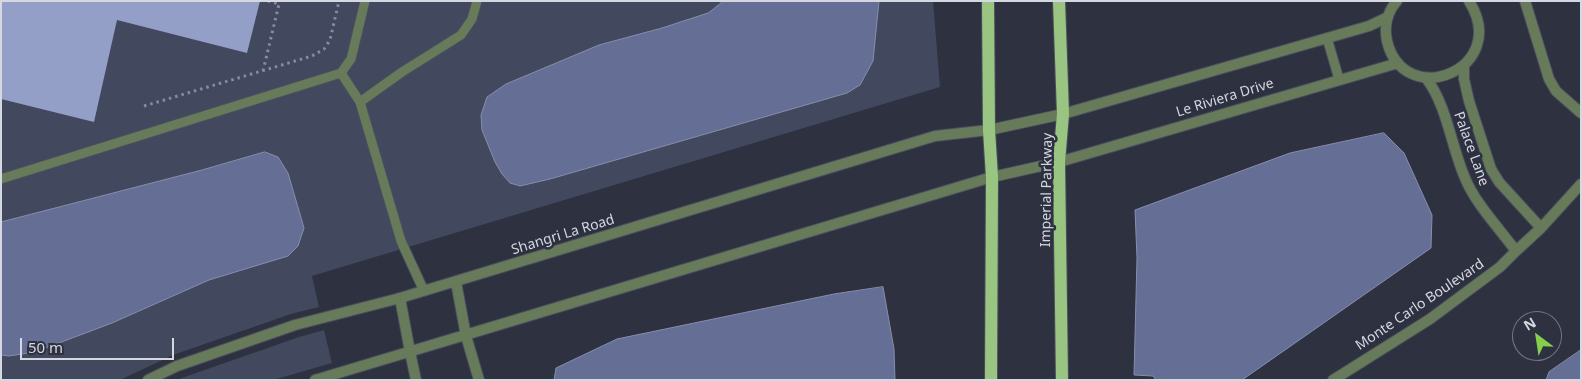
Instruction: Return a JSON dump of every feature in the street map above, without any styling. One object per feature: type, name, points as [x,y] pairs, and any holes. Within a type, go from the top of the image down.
[{"type":"main road","points":[[988,1],[989,130],[992,177],[992,380]]},
{"type":"main road","name":"Imperial Parkway","points":[[1059,1],[1063,114],[1060,162],[1062,380]]},
{"type":"street","points":[[1396,1],[1388,17],[1386,33],[1389,49],[1398,63],[1406,70],[1426,78],[1440,77],[1453,73],[1464,66],[1473,54],[1479,41],[1480,26],[1470,1]]},
{"type":"street","points":[[1525,1],[1549,79],[1556,91],[1581,113]]},
{"type":"street","name":"Le Riviera Drive","points":[[989,130],[1063,114],[1369,26],[1388,17]]},
{"type":"street","name":"Le Riviera Drive","points":[[992,177],[1060,162],[1398,63]]},
{"type":"street","name":"Palace Lane","points":[[1464,66],[1464,80],[1469,101],[1491,169],[1499,182],[1541,228]]},
{"type":"street","name":"Palace Lane","points":[[1426,78],[1434,87],[1439,98],[1459,165],[1472,194],[1516,250]]},
{"type":"street","name":"Shangri La Road","points":[[148,380],[177,366],[295,325],[456,282],[935,136],[989,130]]},
{"type":"street","points":[[315,380],[992,177]]},
{"type":"street","name":"Monte Carlo Boulevard","points":[[1335,379],[1430,319],[1500,267],[1541,228],[1581,184]]},
{"type":"street","points":[[456,282],[466,336],[478,380]]},
{"type":"street","points":[[400,298],[416,380]]},
{"type":"lane","points":[[1,178],[341,73],[351,59],[365,1]]},
{"type":"lane","points":[[360,102],[402,72],[461,35],[472,19],[477,1]]},
{"type":"lane","points":[[1327,38],[1339,79]]},
{"type":"lane","points":[[341,73],[360,102],[402,241],[424,291]]},
{"type":"path","points":[[264,71],[279,4],[268,1]]},
{"type":"path","points":[[144,106],[312,56],[324,48],[330,40],[339,1]]},
{"type":"shaded area","points":[[1,1],[933,1],[940,87],[312,276],[319,307],[291,314],[173,355],[120,380],[1,380]]},
{"type":"shaded area","points":[[724,1],[879,1],[873,61],[860,85],[847,93],[550,179],[520,186],[510,183],[502,174],[482,130],[481,115],[487,97],[506,84],[599,45],[708,13]]},
{"type":"shaded area","points":[[1384,133],[1404,153],[1432,215],[1431,248],[1242,380],[1156,380],[1153,376],[1134,375],[1137,258],[1135,210],[1290,153]]},
{"type":"shaded area","points":[[265,152],[278,157],[288,173],[304,228],[298,246],[288,256],[209,280],[112,323],[35,352],[9,356],[1,355],[1,222]]},
{"type":"shaded area","points":[[883,287],[894,349],[895,380],[554,380],[556,368],[617,339],[834,294]]},
{"type":"shaded area","points":[[324,330],[332,363],[273,380],[176,380],[299,337]]},
{"type":"shaded area","points":[[1581,350],[1581,380],[1546,380],[1549,372]]},
{"type":"building","points":[[1,1],[260,1],[247,53],[117,20],[94,122],[1,99]]}]
